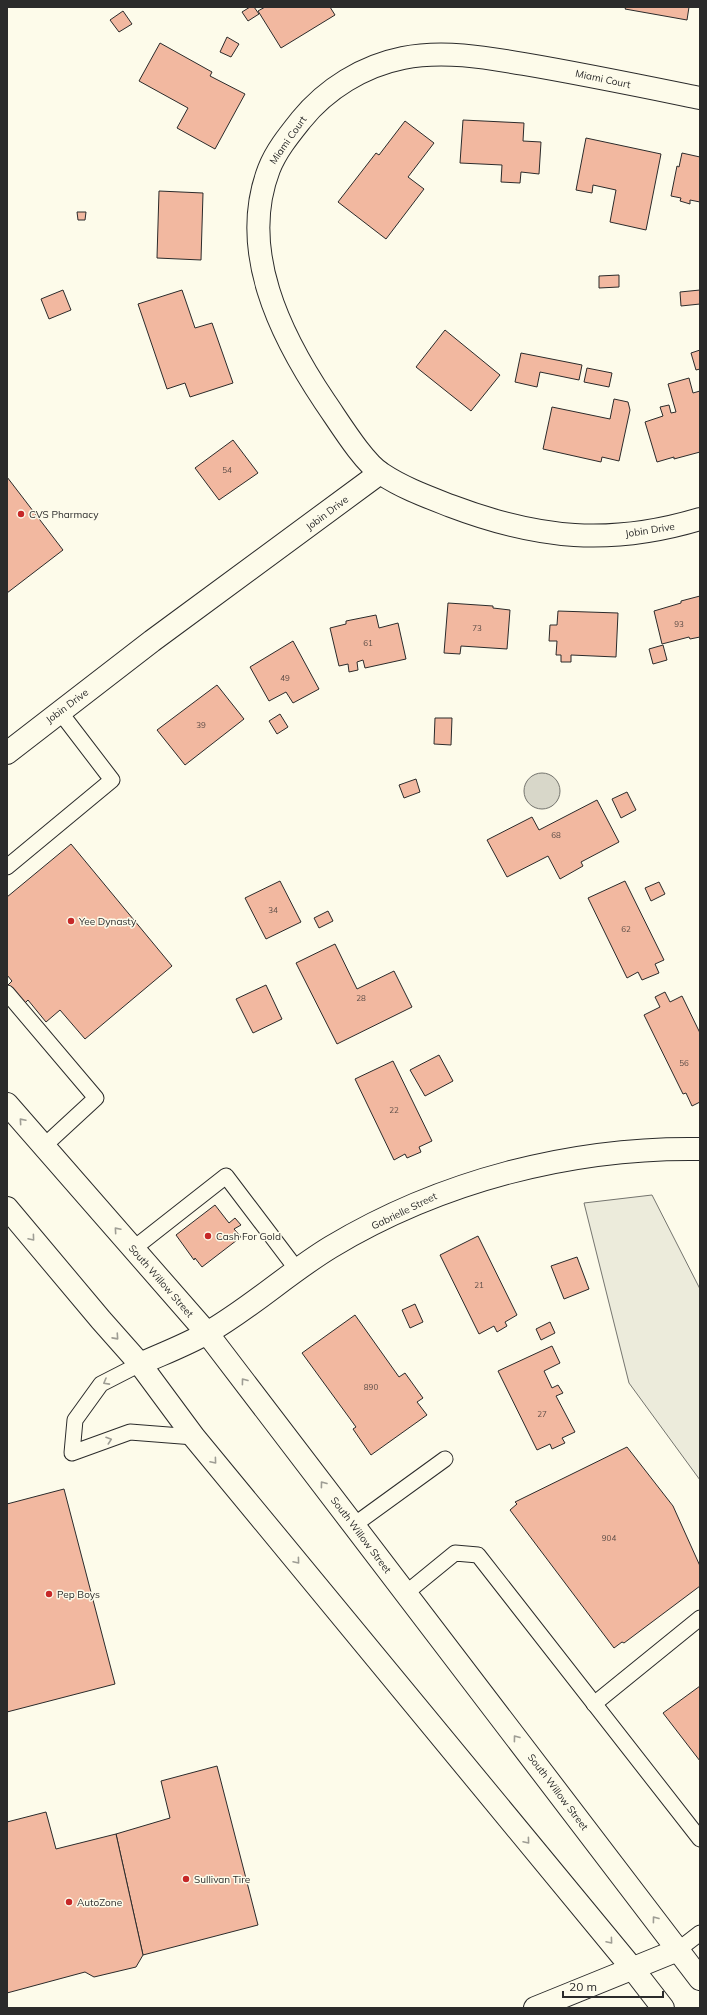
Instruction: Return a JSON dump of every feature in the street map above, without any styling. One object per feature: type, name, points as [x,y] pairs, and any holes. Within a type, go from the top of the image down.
[{"type":"street","name":"Miami Court","points":[[380,473],[354,444],[310,380],[290,344],[273,306],[262,266],[259,227],[262,195],[270,167],[289,135],[312,106],[335,87],[365,70],[402,58],[441,55],[482,57],[559,70],[700,98]]},
{"type":"street","name":"Jobin Drive","points":[[7,753],[380,473],[419,493],[468,512],[512,526],[551,534],[591,536],[632,534],[680,525],[700,519]]},
{"type":"street","name":"South Willow Street","points":[[7,1104],[207,1333],[700,1979]]},
{"type":"street","name":"Gabrielle Street","points":[[140,1364],[207,1333],[331,1248],[417,1204],[451,1190],[511,1172],[587,1156],[665,1148],[700,1149]]},
{"type":"street","points":[[7,1208],[140,1364],[194,1436],[632,1968],[662,2008]]},
{"type":"street","points":[[535,2008],[678,1950]]},
{"type":"lane","points":[[7,867],[112,780],[60,712]]},
{"type":"lane","points":[[7,993],[96,1098],[44,1146]]},
{"type":"lane","points":[[133,1249],[226,1176],[298,1270]]},
{"type":"lane","points":[[140,1364],[101,1384],[75,1420],[72,1453],[130,1432],[194,1436]]},
{"type":"lane","points":[[354,1525],[445,1459]]},
{"type":"lane","points":[[406,1593],[454,1553],[478,1555],[700,1839]]},
{"type":"lane","points":[[594,1704],[700,1618]]},
{"type":"lane","points":[[678,1950],[700,1932]]},
{"type":"shaded area","points":[[546,773],[555,778],[559,784],[559,798],[555,804],[546,809],[538,809],[529,804],[525,798],[524,787],[529,778],[535,774]]},
{"type":"shaded area","points":[[652,1195],[700,1289],[700,1480],[629,1383],[584,1203]]},
{"type":"building","points":[[250,7],[254,7],[259,14],[248,21],[242,12]]},
{"type":"building","points":[[265,7],[330,7],[335,15],[281,48],[258,11]]},
{"type":"building","points":[[626,7],[689,7],[687,20],[625,9]]},
{"type":"building","points":[[123,11],[132,24],[119,32],[110,20]]},
{"type":"building","points":[[227,37],[239,44],[231,57],[220,52]]},
{"type":"building","points":[[160,43],[212,72],[210,76],[245,94],[215,149],[177,128],[188,108],[139,81]]},
{"type":"building","points":[[463,120],[524,123],[523,141],[541,142],[539,174],[521,172],[520,183],[501,182],[502,165],[460,163]]},
{"type":"building","points":[[405,121],[434,143],[408,177],[424,189],[386,239],[338,202],[376,153],[379,155]]},
{"type":"building","points":[[586,138],[661,154],[646,230],[610,222],[616,190],[593,185],[592,193],[576,190]]},
{"type":"building","points":[[682,153],[700,157],[700,202],[690,200],[690,204],[680,201],[681,198],[671,196],[677,166],[679,167]]},
{"type":"building","points":[[159,191],[203,193],[201,260],[157,258]]},
{"type":"building","points":[[77,212],[86,212],[85,220],[78,220]]},
{"type":"building","points":[[619,275],[619,287],[599,288],[599,276]]},
{"type":"building","points":[[63,290],[71,310],[49,319],[41,299]]},
{"type":"building","points":[[182,290],[195,328],[212,323],[233,383],[190,397],[185,383],[167,389],[138,304]]},
{"type":"building","points":[[700,290],[700,304],[681,306],[680,292]]},
{"type":"building","points":[[445,330],[500,375],[471,411],[416,367]]},
{"type":"building","points":[[700,350],[700,369],[696,370],[691,353]]},
{"type":"building","points":[[521,353],[582,365],[579,380],[540,372],[537,387],[515,382]]},
{"type":"building","points":[[587,368],[612,373],[609,387],[584,382]]},
{"type":"building","points":[[689,378],[693,393],[700,391],[700,452],[657,462],[645,422],[663,416],[660,407],[669,405],[671,413],[676,412],[668,384]]},
{"type":"building","points":[[614,399],[628,402],[630,410],[619,461],[602,457],[601,462],[543,449],[552,407],[610,419]]},
{"type":"building","points":[[233,440],[258,473],[219,500],[195,468]]},
{"type":"building","name":"CVS Pharmacy","points":[[7,477],[63,550],[7,593]]},
{"type":"building","points":[[700,596],[700,637],[690,639],[689,637],[662,644],[654,611]]},
{"type":"building","points":[[448,603],[493,606],[493,608],[510,610],[507,649],[461,646],[460,654],[444,653]]},
{"type":"building","points":[[558,611],[618,613],[616,657],[571,655],[571,662],[561,662],[561,655],[556,655],[557,641],[549,641],[550,625],[557,625]]},
{"type":"building","points":[[376,615],[379,628],[398,623],[406,659],[365,668],[363,660],[357,662],[358,670],[349,672],[348,664],[339,666],[330,628],[346,624],[346,621]]},
{"type":"building","points":[[293,641],[319,689],[293,703],[286,692],[269,701],[250,667]]},
{"type":"building","points":[[663,645],[667,660],[653,664],[649,649]]},
{"type":"building","points":[[217,685],[244,719],[185,765],[157,730]]},
{"type":"building","points":[[280,714],[288,727],[277,734],[269,721]]},
{"type":"building","points":[[435,718],[452,718],[451,745],[434,744]]},
{"type":"building","points":[[416,779],[420,792],[404,798],[399,785]]},
{"type":"building","points":[[627,792],[636,810],[621,818],[612,799]]},
{"type":"building","points":[[597,800],[619,842],[581,862],[583,866],[560,879],[548,856],[507,877],[487,840],[532,817],[539,830]]},
{"type":"building","name":"Yee Dynasty","points":[[71,844],[172,966],[85,1039],[60,1010],[46,1022],[28,1000],[23,1005],[7,986],[12,981],[7,975],[7,897]]},
{"type":"building","points":[[280,881],[301,922],[266,939],[245,898]]},
{"type":"building","points":[[625,881],[664,960],[655,964],[659,973],[642,980],[638,972],[627,978],[588,898]]},
{"type":"building","points":[[659,882],[665,894],[651,901],[645,888]]},
{"type":"building","points":[[328,911],[333,921],[319,928],[314,918]]},
{"type":"building","points":[[335,944],[357,989],[394,971],[412,1007],[337,1044],[296,963]]},
{"type":"building","points":[[266,985],[282,1019],[253,1033],[236,999]]},
{"type":"building","points":[[665,992],[670,1002],[682,996],[700,1033],[700,1102],[692,1106],[686,1093],[683,1094],[644,1015],[660,1007],[655,997]]},
{"type":"building","points":[[439,1055],[453,1081],[425,1096],[410,1070]]},
{"type":"building","points":[[393,1061],[432,1141],[419,1147],[421,1152],[407,1158],[405,1154],[394,1160],[355,1079]]},
{"type":"building","name":"Cash For Gold","points":[[215,1205],[229,1223],[235,1218],[241,1225],[234,1229],[241,1237],[202,1267],[195,1258],[194,1260],[176,1235]]},
{"type":"building","points":[[478,1236],[517,1315],[505,1322],[507,1326],[497,1332],[494,1326],[479,1334],[440,1255]]},
{"type":"building","points":[[577,1257],[589,1289],[564,1299],[551,1266]]},
{"type":"building","points":[[415,1304],[423,1322],[410,1328],[402,1310]]},
{"type":"building","points":[[355,1315],[399,1377],[405,1373],[423,1398],[417,1402],[427,1415],[371,1455],[353,1429],[356,1427],[302,1353]]},
{"type":"building","points":[[550,1322],[555,1333],[541,1340],[536,1329]]},
{"type":"building","points":[[552,1346],[560,1363],[544,1371],[552,1388],[558,1385],[563,1393],[556,1396],[575,1432],[562,1438],[565,1443],[552,1449],[550,1444],[537,1450],[498,1371]]},
{"type":"building","points":[[627,1447],[673,1506],[700,1566],[700,1586],[624,1643],[622,1642],[614,1648],[510,1510],[517,1504],[515,1502]]},
{"type":"building","name":"Pep Boys","points":[[64,1489],[115,1684],[7,1712],[7,1504]]},
{"type":"building","points":[[700,1686],[700,1761],[663,1713]]},
{"type":"building","name":"Sullivan Tire","points":[[217,1766],[258,1925],[143,1955],[116,1834],[170,1818],[161,1781]]},
{"type":"building","name":"AutoZone","points":[[46,1812],[56,1849],[116,1834],[143,1955],[136,1967],[94,1977],[85,1972],[7,1993],[7,1822]]},
{"type":"place","name":"CVS Pharmacy","points":[[21,514]]},
{"type":"place","name":"Yee Dynasty","points":[[71,921]]},
{"type":"place","name":"Cash For Gold","points":[[208,1236]]},
{"type":"place","name":"Pep Boys","points":[[49,1594]]},
{"type":"place","name":"Sullivan Tire","points":[[186,1879]]},
{"type":"place","name":"AutoZone","points":[[69,1902]]}]
